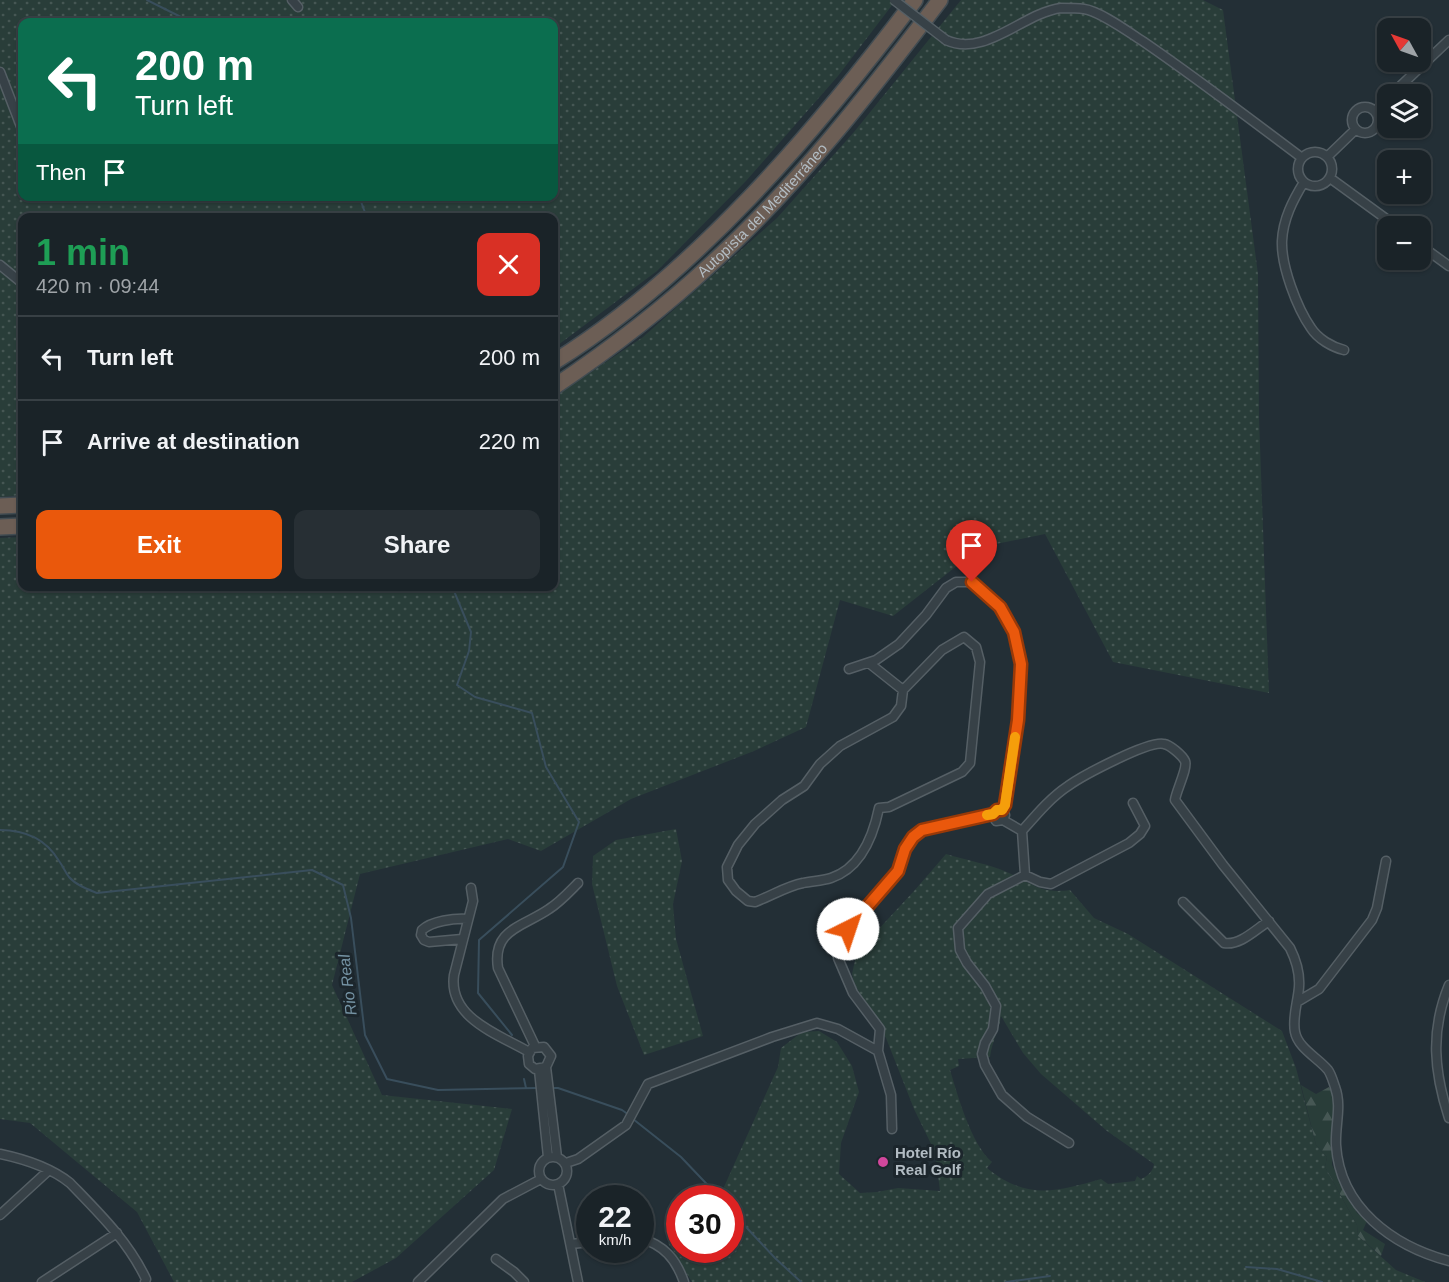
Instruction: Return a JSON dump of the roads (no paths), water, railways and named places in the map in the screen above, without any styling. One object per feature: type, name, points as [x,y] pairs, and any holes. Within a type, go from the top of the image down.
[{"type":"highway","points":[[770,174],[906,0]]},
{"type":"highway","name":"Autopista del Mediterráneo","points":[[558,359],[649,291],[715,231],[770,174],[855,77],[915,0]]},
{"type":"highway","name":"Autopista del Mediterráneo","points":[[558,384],[633,331],[712,264],[815,156],[940,0]]},
{"type":"highway","points":[[815,156],[841,135],[950,0]]},
{"type":"highway","points":[[0,506],[18,505]]},
{"type":"highway","points":[[0,527],[18,526]]},
{"type":"street","points":[[894,0],[946,40],[970,45],[1060,8],[1087,9],[1120,26],[1164,56],[1302,158]]},
{"type":"street","points":[[1403,84],[1449,40]]},
{"type":"street","points":[[0,72],[18,114]]},
{"type":"street","points":[[1362,107],[1375,111],[1377,124],[1374,129],[1362,132],[1356,129],[1353,116],[1356,110],[1362,107]]},
{"type":"street","points":[[1327,157],[1356,129]]},
{"type":"street","points":[[1315,152],[1327,157],[1332,167],[1330,178],[1318,186],[1304,182],[1298,170],[1302,158],[1308,153],[1315,152]]},
{"type":"street","points":[[1330,178],[1382,216]]},
{"type":"street","points":[[1304,182],[1290,205],[1282,242],[1289,285],[1311,329],[1332,347],[1344,350]]},
{"type":"street","points":[[1431,253],[1449,266]]},
{"type":"street","points":[[0,265],[18,280]]},
{"type":"street","points":[[849,669],[876,660],[898,644],[926,615],[946,588],[956,582],[972,582],[1000,607],[1014,632],[1021,664],[1018,720],[1007,799],[999,815]]},
{"type":"street","points":[[964,637],[976,647],[980,662],[970,763],[962,772],[914,796],[889,807],[879,808],[875,827],[865,849],[849,870],[830,879],[801,883],[755,902],[748,901],[728,880],[727,867],[738,845],[755,824],[782,800],[804,786],[820,764],[840,746],[893,717],[902,706],[903,690],[942,650],[964,637]]},
{"type":"street","points":[[868,663],[903,690]]},
{"type":"street","points":[[1025,875],[1022,831],[1049,801],[1068,786],[1108,763],[1154,744],[1165,744],[1185,761],[1186,768],[1176,790],[1175,800],[1223,866],[1290,948],[1297,962],[1299,985],[1294,1022],[1296,1036],[1329,1071],[1339,1099],[1337,1160],[1342,1177],[1355,1203],[1372,1223],[1402,1243],[1449,1261]]},
{"type":"street","points":[[1025,875],[1040,882],[1052,884],[1129,843],[1140,834],[1145,826],[1133,803]]},
{"type":"street","points":[[892,1129],[891,1095],[878,1051],[880,1029],[853,993],[838,958],[841,939],[855,919],[898,871],[905,849],[922,830],[999,815],[1022,831]]},
{"type":"street","points":[[1297,1002],[1319,989],[1372,920],[1377,908],[1386,861]]},
{"type":"street","points":[[1025,875],[988,894],[976,905],[958,928],[958,942],[966,963],[985,986],[996,1006],[993,1029],[982,1054],[985,1065],[1002,1095],[1027,1117],[1069,1143]]},
{"type":"street","points":[[543,1068],[529,1064],[532,1049],[498,968],[496,958],[498,947],[507,933],[551,908],[578,883]]},
{"type":"street","points":[[471,888],[472,901],[452,987],[460,1007],[470,1017],[532,1049],[544,1047],[550,1052],[551,1060],[543,1068],[553,1157]]},
{"type":"street","points":[[1183,902],[1224,943],[1230,944],[1242,940],[1269,921]]},
{"type":"street","points":[[462,939],[429,942],[421,936],[426,926],[468,918]]},
{"type":"street","points":[[1449,985],[1436,1032],[1435,1059],[1449,1118]]},
{"type":"street","points":[[553,1157],[566,1163],[578,1159],[626,1125],[648,1084],[772,1037],[817,1023],[838,1029],[878,1051]]},
{"type":"street","points":[[0,1154],[37,1165],[61,1176],[70,1183],[117,1233],[137,1260],[146,1279],[145,1282]]},
{"type":"street","points":[[553,1157],[540,1164],[539,1174],[546,1183],[558,1184],[565,1179],[568,1171],[566,1163]]},
{"type":"street","points":[[0,1215],[48,1171]]},
{"type":"street","points":[[418,1282],[428,1275],[503,1199],[541,1179]]},
{"type":"street","points":[[558,1184],[578,1282]]},
{"type":"street","points":[[42,1282],[117,1233]]},
{"type":"street","points":[[654,1242],[666,1251],[680,1270],[684,1282]]},
{"type":"street","points":[[571,1244],[576,1243]]},
{"type":"street","points":[[496,1259],[524,1282]]},
{"type":"waterway","points":[[147,0],[183,18]]},
{"type":"waterway","points":[[361,201],[365,213]]},
{"type":"waterway","points":[[454,591],[471,632],[469,651],[457,685],[475,697],[532,713],[546,767],[579,822],[563,867],[479,940],[478,993],[512,1035]]},
{"type":"waterway","name":"Rio Real","points":[[0,830],[9,830],[34,837],[54,853],[72,880],[97,893],[312,870],[343,885],[351,918],[365,1035],[387,1079],[438,1090],[538,1088]]},
{"type":"waterway","points":[[524,1079],[526,1088]]},
{"type":"waterway","name":"Rio Real","points":[[550,1088],[558,1088],[622,1110],[629,1115]]},
{"type":"waterway","name":"Rio Real","points":[[633,1119],[681,1157],[708,1185]]},
{"type":"waterway","name":"Rio Real","points":[[744,1225],[801,1282]]},
{"type":"waterway","name":"Rio Real","points":[[1246,1267],[1277,1269],[1322,1282]]},
{"type":"waterway","name":"Rio Real","points":[[1006,1282],[1050,1276]]},
{"type":"place","name":"Hotel Río Real Golf","points":[[883,1162]]}]
